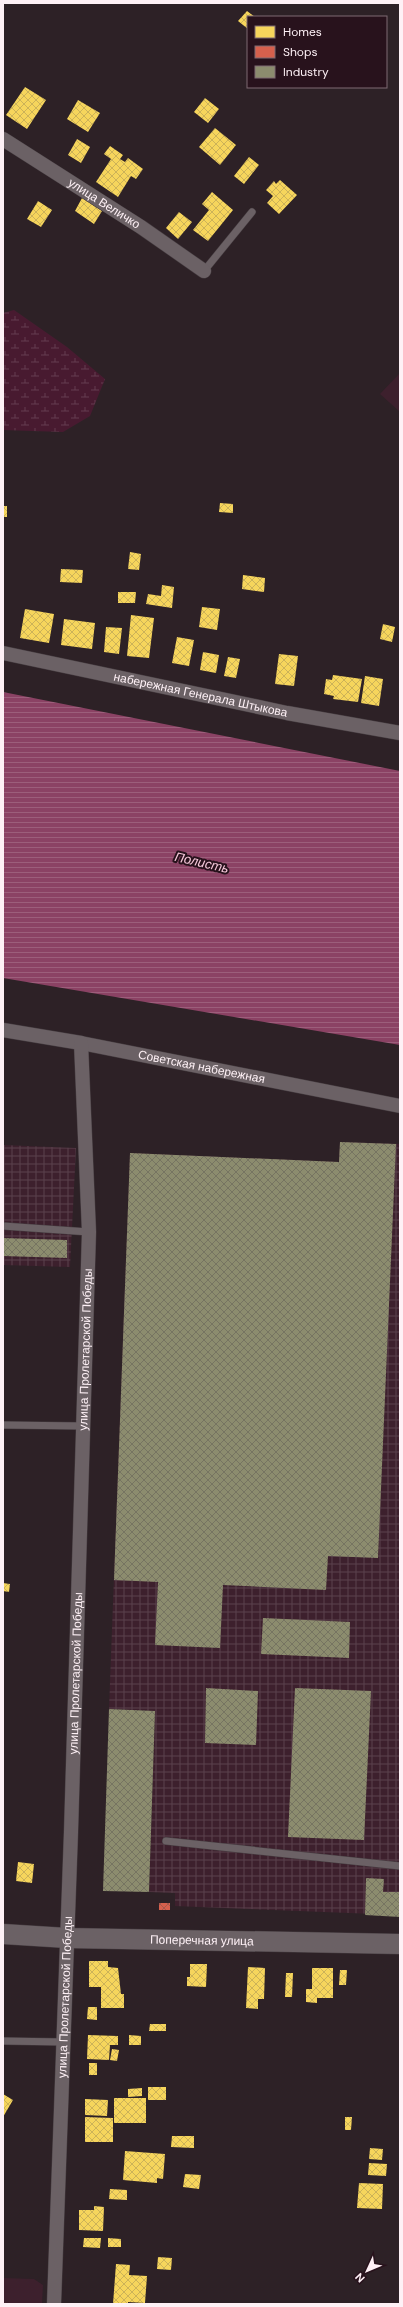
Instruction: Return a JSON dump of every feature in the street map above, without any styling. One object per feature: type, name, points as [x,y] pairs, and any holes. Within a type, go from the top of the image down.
[{"type":"street","name":"улица Величко","points":[[3,139],[141,228],[204,271]]},
{"type":"street","name":"набережная Генерала Штыкова","points":[[3,653],[287,713],[400,733]]},
{"type":"street","name":"Советская набережная","points":[[3,1030],[81,1043],[400,1106]]},
{"type":"street","name":"улица Пролетарской Победы","points":[[54,2304],[89,1232],[81,1043]]},
{"type":"street","name":"Поперечная улица","points":[[3,1934],[67,1938],[400,1944]]},
{"type":"lane","points":[[204,271],[252,212]]},
{"type":"lane","points":[[3,1226],[89,1232]]},
{"type":"lane","points":[[3,1425],[83,1426]]},
{"type":"lane","points":[[166,1841],[400,1866]]},
{"type":"lane","points":[[3,2041],[63,2042]]},
{"type":"shaded area","points":[[400,373],[400,412],[380,394]]},
{"type":"shaded area","points":[[340,1142],[400,1144],[400,1915],[175,1906],[175,1893],[149,1892],[155,1711],[109,1709],[130,1153],[339,1162]]},
{"type":"shaded area","points":[[3,1145],[76,1148],[70,1267],[3,1265]]},
{"type":"shaded area","points":[[3,2278],[34,2279],[43,2285],[42,2304],[3,2304]]},
{"type":"green space","points":[[14,310],[67,347],[105,379],[90,416],[63,432],[3,430],[3,313]]},
{"type":"water","name":"Полисть","points":[[3,692],[400,771],[400,1045],[3,978]]},
{"type":"building: Homes","points":[[247,11],[254,16],[247,16],[247,28],[238,21]]},
{"type":"building: Homes","points":[[25,87],[46,100],[27,129],[6,115]]},
{"type":"building: Homes","points":[[205,98],[219,109],[208,123],[194,112]]},
{"type":"building: Homes","points":[[78,100],[100,113],[88,132],[67,119]]},
{"type":"building: Homes","points":[[215,128],[236,145],[220,165],[199,147]]},
{"type":"building: Homes","points":[[77,139],[90,147],[81,163],[68,155]]},
{"type":"building: Homes","points":[[110,146],[123,155],[120,159],[125,162],[128,158],[143,169],[136,179],[131,176],[118,197],[96,182],[111,159],[104,154]]},
{"type":"building: Homes","points":[[249,157],[259,165],[244,184],[234,176]]},
{"type":"building: Homes","points":[[280,180],[297,195],[279,214],[267,203],[273,196],[266,190],[274,181],[276,184]]},
{"type":"building: Homes","points":[[212,192],[233,210],[208,241],[193,230],[209,210],[202,204]]},
{"type":"building: Homes","points":[[82,198],[102,211],[94,224],[75,211]]},
{"type":"building: Homes","points":[[38,201],[52,210],[41,227],[27,219]]},
{"type":"building: Homes","points":[[179,212],[192,222],[178,239],[166,228]]},
{"type":"building: Homes","points":[[220,503],[233,504],[233,513],[219,512]]},
{"type":"building: Homes","points":[[3,506],[7,506],[7,517],[3,517]]},
{"type":"building: Homes","points":[[130,552],[141,554],[139,570],[128,569]]},
{"type":"building: Homes","points":[[61,569],[83,570],[82,583],[60,582]]},
{"type":"building: Homes","points":[[243,575],[265,578],[264,592],[242,589]]},
{"type":"building: Homes","points":[[162,585],[174,587],[172,608],[146,604],[148,594],[161,596]]},
{"type":"building: Homes","points":[[118,592],[136,592],[135,603],[118,603]]},
{"type":"building: Homes","points":[[202,607],[220,609],[217,630],[199,627]]},
{"type":"building: Homes","points":[[25,609],[54,614],[49,643],[20,638]]},
{"type":"building: Homes","points":[[131,615],[154,618],[149,658],[127,656]]},
{"type":"building: Homes","points":[[64,619],[95,623],[92,649],[61,645]]},
{"type":"building: Homes","points":[[383,624],[395,627],[392,642],[380,639]]},
{"type":"building: Homes","points":[[106,627],[122,628],[119,654],[104,652]]},
{"type":"building: Homes","points":[[177,637],[194,640],[189,666],[172,663]]},
{"type":"building: Homes","points":[[203,652],[219,655],[216,673],[200,670]]},
{"type":"building: Homes","points":[[279,654],[298,656],[294,686],[275,684]]},
{"type":"building: Homes","points":[[228,657],[240,659],[236,678],[224,676]]},
{"type":"building: Homes","points":[[333,675],[362,679],[358,702],[333,699],[334,696],[324,694],[326,679],[332,680]]},
{"type":"building: Homes","points":[[365,676],[383,679],[379,706],[361,703]]},
{"type":"building: Homes","points":[[3,1583],[10,1584],[9,1592],[3,1591]]},
{"type":"building: Homes","points":[[18,1862],[34,1864],[32,1883],[16,1881]]},
{"type":"building: Homes","points":[[89,1961],[108,1961],[108,1967],[118,1968],[121,1994],[124,1994],[124,2008],[101,2008],[101,1987],[89,1987]]},
{"type":"building: Homes","points":[[190,1964],[207,1964],[206,1987],[187,1986],[187,1977],[190,1977]]},
{"type":"building: Homes","points":[[248,1967],[265,1968],[264,1999],[258,1999],[258,2009],[246,2008]]},
{"type":"building: Homes","points":[[312,1968],[333,1968],[333,1998],[317,1998],[317,2003],[306,2002],[306,1989],[312,1989]]},
{"type":"building: Homes","points":[[340,1970],[347,1970],[346,1985],[339,1985]]},
{"type":"building: Homes","points":[[286,1973],[293,1973],[292,1997],[285,1997]]},
{"type":"building: Homes","points":[[88,2007],[97,2007],[97,2020],[87,2019]]},
{"type":"building: Homes","points":[[150,2024],[166,2024],[166,2031],[149,2031]]},
{"type":"building: Homes","points":[[88,2035],[118,2036],[118,2045],[110,2045],[109,2060],[87,2059]]},
{"type":"building: Homes","points":[[129,2035],[141,2036],[141,2045],[129,2045]]},
{"type":"building: Homes","points":[[112,2049],[119,2050],[117,2061],[110,2060]]},
{"type":"building: Homes","points":[[89,2063],[97,2063],[97,2075],[89,2075]]},
{"type":"building: Homes","points":[[148,2087],[166,2087],[166,2100],[148,2100]]},
{"type":"building: Homes","points":[[142,2088],[142,2096],[128,2097],[128,2089]]},
{"type":"building: Homes","points":[[3,2094],[13,2100],[3,2117]]},
{"type":"building: Homes","points":[[114,2098],[146,2098],[146,2123],[114,2123]]},
{"type":"building: Homes","points":[[85,2099],[108,2100],[107,2116],[85,2115]]},
{"type":"building: Homes","points":[[85,2117],[113,2118],[113,2142],[85,2142]]},
{"type":"building: Homes","points":[[345,2117],[352,2117],[351,2130],[345,2130]]},
{"type":"building: Homes","points":[[172,2136],[194,2136],[194,2148],[171,2147]]},
{"type":"building: Homes","points":[[370,2148],[383,2149],[382,2160],[369,2159]]},
{"type":"building: Homes","points":[[125,2151],[165,2154],[163,2179],[157,2178],[157,2183],[123,2180]]},
{"type":"building: Homes","points":[[369,2163],[387,2164],[386,2176],[368,2175]]},
{"type":"building: Homes","points":[[185,2174],[201,2175],[199,2189],[183,2187]]},
{"type":"building: Homes","points":[[359,2183],[383,2184],[382,2209],[357,2208]]},
{"type":"building: Homes","points":[[110,2189],[127,2190],[127,2200],[109,2199]]},
{"type":"building: Homes","points":[[94,2206],[104,2207],[103,2231],[79,2230],[79,2210],[94,2210]]},
{"type":"building: Homes","points":[[84,2238],[101,2238],[100,2248],[83,2247]]},
{"type":"building: Homes","points":[[108,2238],[121,2239],[121,2247],[108,2247]]},
{"type":"building: Homes","points":[[158,2257],[172,2258],[171,2270],[157,2269]]},
{"type":"building: Homes","points":[[116,2264],[130,2265],[129,2275],[147,2276],[145,2303],[128,2302],[128,2304],[113,2304]]},
{"type":"building: Shops","points":[[159,1903],[170,1903],[170,1910],[159,1910]]},
{"type":"building: Industry","points":[[340,1142],[396,1144],[378,1558],[328,1556],[326,1590],[223,1585],[220,1648],[155,1645],[158,1582],[114,1580],[130,1153],[339,1162]]},
{"type":"building: Industry","points":[[3,1238],[67,1240],[67,1258],[3,1256]]},
{"type":"building: Industry","points":[[263,1618],[350,1622],[349,1658],[261,1654]]},
{"type":"building: Industry","points":[[206,1688],[258,1691],[256,1745],[205,1743]]},
{"type":"building: Industry","points":[[295,1688],[371,1691],[364,1840],[288,1837]]},
{"type":"building: Industry","points":[[109,1709],[155,1711],[149,1892],[103,1891]]},
{"type":"building: Industry","points":[[366,1878],[384,1879],[383,1892],[400,1892],[400,1917],[365,1915]]}]
